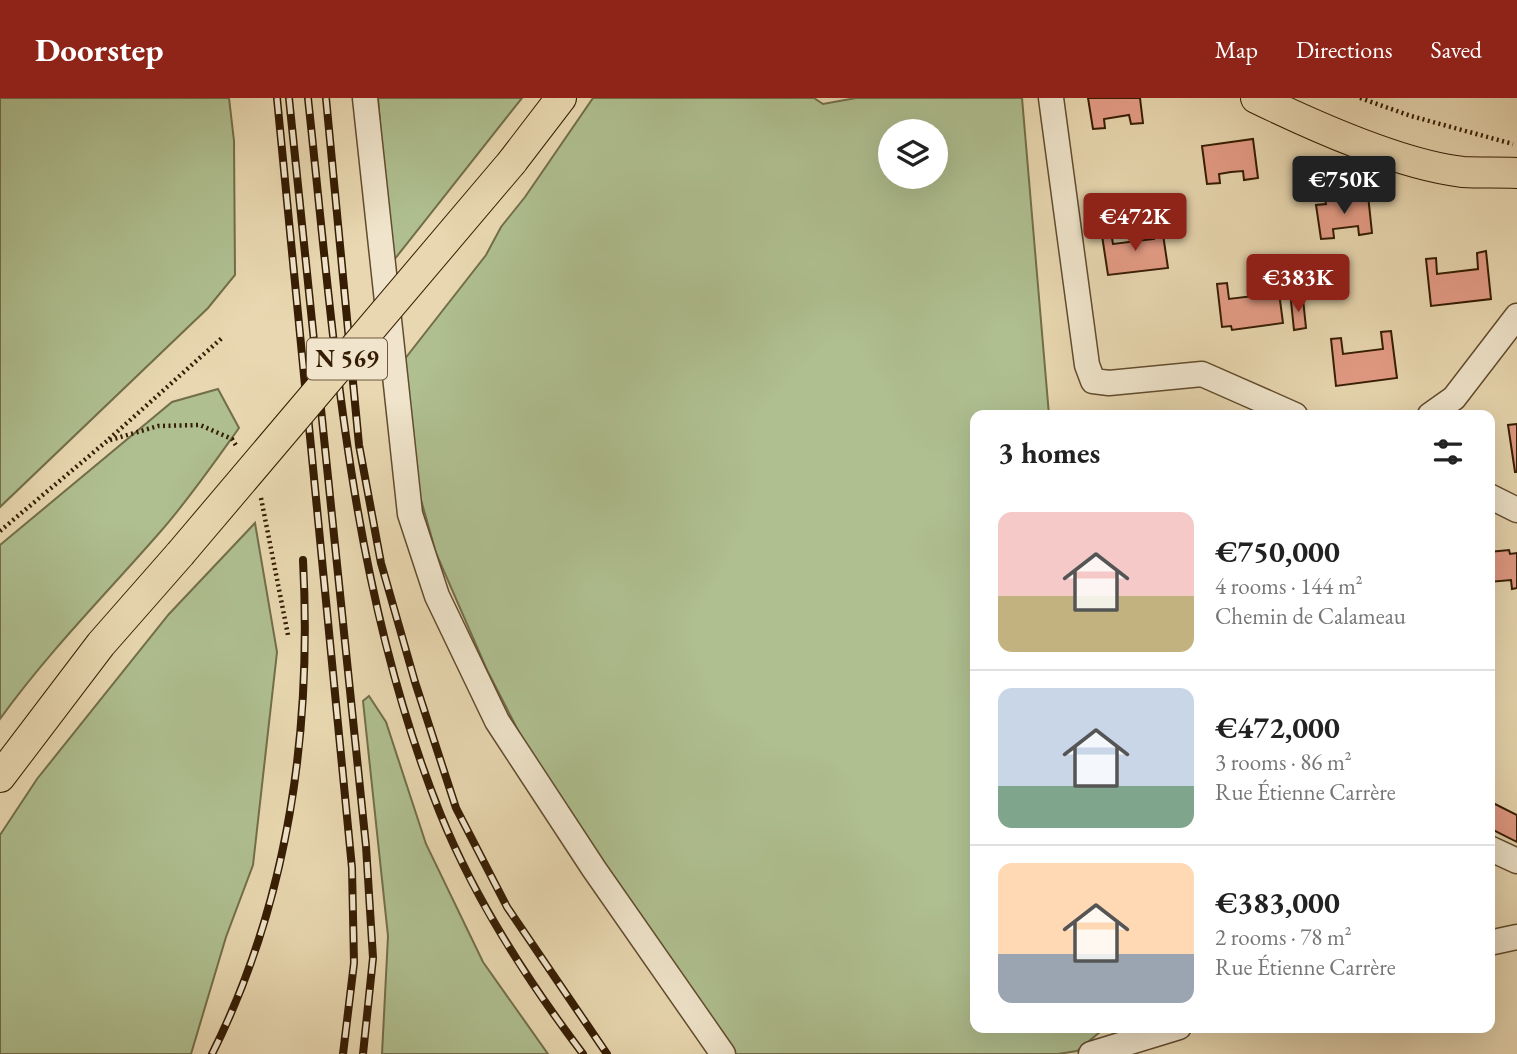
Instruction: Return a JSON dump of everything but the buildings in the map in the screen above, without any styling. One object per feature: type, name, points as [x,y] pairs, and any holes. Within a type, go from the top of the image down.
[{"type":"main road","name":"N 569","points":[[0,777],[101,644],[512,162],[561,98]]},
{"type":"main road","points":[[1256,98],[1305,122],[1415,162],[1463,172],[1517,173]]},
{"type":"main road","points":[[1463,172],[1517,195]]},
{"type":"street","points":[[365,98],[410,514],[437,596],[497,721],[594,869],[723,1054]]},
{"type":"street","points":[[1051,98],[1087,365],[1093,381],[1109,383],[1202,374],[1284,410]]},
{"type":"street","points":[[1437,410],[1454,398],[1517,316]]},
{"type":"street","points":[[1495,499],[1517,510]]},
{"type":"street","points":[[1495,851],[1517,862]]},
{"type":"street","points":[[1495,942],[1517,937]]},
{"type":"street","points":[[1091,1054],[1159,1033]]},
{"type":"street","points":[[1168,1054],[1177,1033]]},
{"type":"path","points":[[1360,98],[1410,116],[1517,145]]},
{"type":"path","points":[[0,531],[223,337]]},
{"type":"path","points":[[107,440],[158,426],[200,425],[232,439],[244,457]]},
{"type":"path","points":[[259,488],[288,635]]},
{"type":"green space","points":[[0,98],[229,98],[234,141],[235,275],[208,308],[0,507]]},
{"type":"green space","points":[[378,98],[522,98],[394,260],[390,248]]},
{"type":"green space","points":[[593,98],[814,98],[823,104],[856,98],[1022,98],[1049,410],[970,410],[970,1033],[1099,1033],[1077,1051],[1058,1054],[729,1054],[559,810],[487,670],[436,553],[414,475],[404,360],[486,255],[501,227],[525,197]]},
{"type":"green space","points":[[218,389],[239,428],[171,519],[58,646],[0,719],[0,545],[172,402]]},
{"type":"green space","points":[[255,523],[277,652],[253,865],[226,937],[191,1054],[0,1054],[0,835],[37,779],[169,614]]},
{"type":"green space","points":[[369,696],[386,722],[426,844],[483,962],[548,1054],[382,1054],[388,936],[363,701]]},
{"type":"railway","points":[[277,98],[352,868],[354,963],[343,1054]]},
{"type":"railway","points":[[289,98],[366,846],[373,958],[363,1054]]},
{"type":"railway","points":[[308,98],[337,370],[350,461],[365,551],[409,727],[440,813],[469,877],[522,968],[583,1054]]},
{"type":"railway","points":[[326,98],[359,445],[381,563],[415,682],[456,808],[507,907],[607,1054]]},
{"type":"railway","points":[[212,1054],[238,996],[260,936],[290,813],[303,688],[303,560]]}]
